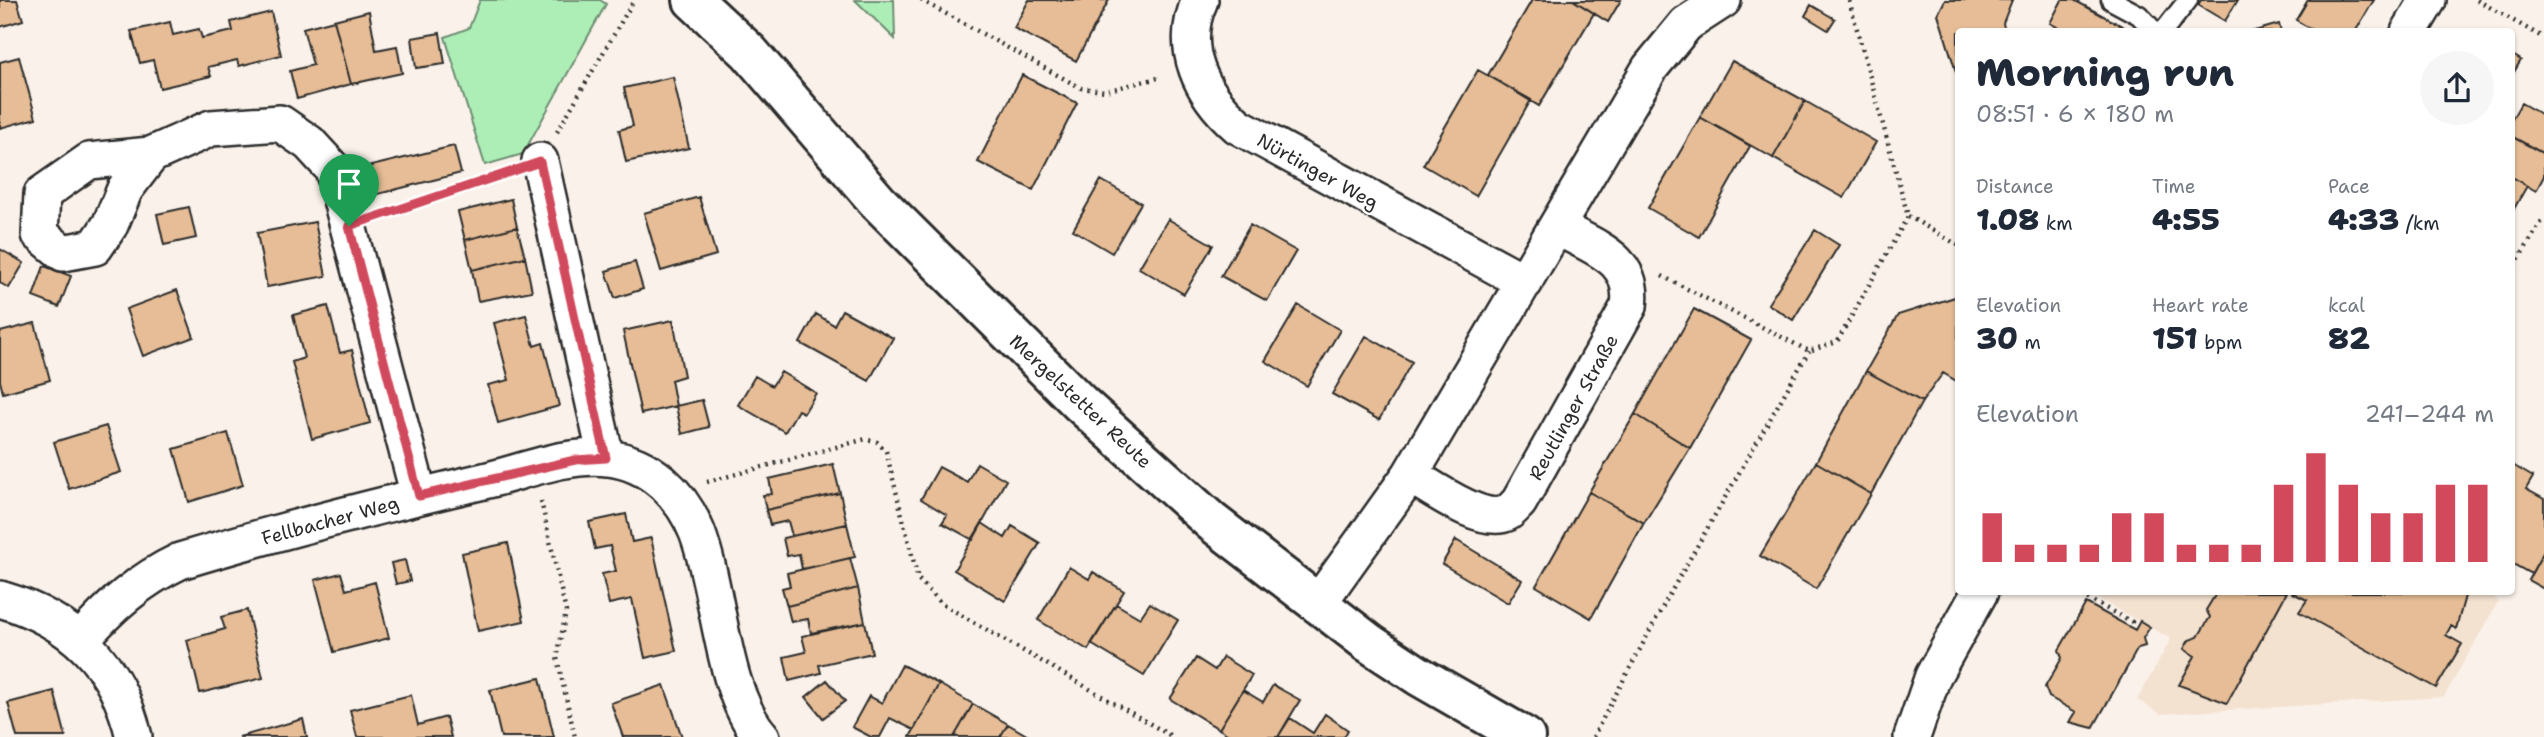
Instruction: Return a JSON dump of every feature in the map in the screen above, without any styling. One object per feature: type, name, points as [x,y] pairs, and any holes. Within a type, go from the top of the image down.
[{"type":"street","name":"Mergelstetter Reute","points":[[693,0],[749,52],[877,202],[1081,404],[1212,522],[1317,605],[1419,676],[1525,737]]},
{"type":"street","name":"Nürtinger Weg","points":[[1200,0],[1191,26],[1191,49],[1205,91],[1218,109],[1238,126],[1525,282]]},
{"type":"street","points":[[1317,605],[1410,475],[1667,45],[1686,24],[1723,0]]},
{"type":"street","points":[[2411,28],[2428,0]]},
{"type":"street","points":[[151,155],[211,128],[280,123],[309,143],[333,169],[419,496]]},
{"type":"street","points":[[540,162],[606,458]]},
{"type":"street","points":[[1557,228],[1603,252],[1628,274]]},
{"type":"street","name":"Reutlinger Straße","points":[[1410,475],[1476,512],[1488,516],[1506,514],[1519,502],[1629,306],[1632,290],[1628,274]]},
{"type":"street","name":"Fellbacher Weg","points":[[81,640],[121,598],[150,575],[180,561],[419,496],[575,460],[606,458],[643,469],[673,492],[696,531],[707,563],[739,701],[751,724],[762,737]]},
{"type":"street","points":[[1912,737],[1933,676],[1978,595]]},
{"type":"street","points":[[0,599],[32,608],[81,640],[115,685],[128,712],[134,737]]},
{"type":"lane","points":[[2111,0],[2138,15],[2151,28]]},
{"type":"lane","points":[[2167,28],[2188,0]]},
{"type":"path","points":[[349,226],[540,162],[634,0]]},
{"type":"path","points":[[921,0],[1081,88],[1105,91],[1196,68]]},
{"type":"path","points":[[1849,0],[1908,216],[1955,243]]},
{"type":"path","points":[[2477,0],[2544,38]]},
{"type":"path","points":[[1593,737],[1668,597],[1809,351],[1837,342],[1908,216]]},
{"type":"path","points":[[2515,265],[2544,218]]},
{"type":"path","points":[[1628,274],[1643,271],[1658,274],[1809,351]]},
{"type":"path","points":[[673,492],[866,439],[877,442],[886,452],[918,579],[942,604],[1174,737]]},
{"type":"path","points":[[533,469],[566,612],[557,658],[575,737]]},
{"type":"path","points":[[2081,595],[2132,622],[2129,626]]},
{"type":"shaded area","points":[[2091,595],[2490,595],[2498,602],[2444,697],[2161,714],[2137,700],[2171,639]]},
{"type":"green space","points":[[480,0],[600,0],[606,4],[523,154],[485,165],[445,37],[469,28]]},
{"type":"green space","points":[[855,0],[894,0],[895,39]]},
{"type":"building","points":[[0,0],[17,0],[23,20],[0,27]]},
{"type":"building","points":[[1029,0],[1109,0],[1076,61],[1014,28]]},
{"type":"building","points":[[1532,0],[1573,0],[1594,13],[1539,106],[1488,75]]},
{"type":"building","points":[[1573,0],[1621,0],[1608,22]]},
{"type":"building","points":[[1945,0],[2012,0],[2003,23],[2004,28],[1955,28],[1955,68],[1938,14]]},
{"type":"building","points":[[2062,0],[2074,0],[2126,28],[2059,28],[2050,23]]},
{"type":"building","points":[[2201,0],[2238,0],[2225,21],[2198,5]]},
{"type":"building","points":[[2308,0],[2374,0],[2357,28],[2309,28],[2296,20]]},
{"type":"building","points":[[1811,5],[1835,19],[1828,30],[1805,16]]},
{"type":"building","points":[[369,11],[376,50],[397,46],[402,73],[351,84],[334,20]]},
{"type":"building","points":[[271,12],[281,55],[239,66],[237,60],[208,67],[211,76],[160,88],[153,60],[140,63],[131,31],[170,22],[173,35],[199,29],[202,38],[233,31],[231,22]]},
{"type":"building","points":[[334,20],[351,84],[297,99],[290,71],[313,65],[303,28]]},
{"type":"building","points":[[440,33],[445,64],[416,68],[412,38]]},
{"type":"building","points":[[2515,56],[2521,60],[2515,70]]},
{"type":"building","points":[[19,57],[36,118],[0,128],[0,62]]},
{"type":"building","points":[[1732,61],[1805,101],[1773,158],[1700,117]]},
{"type":"building","points":[[1478,70],[1531,100],[1476,196],[1423,165]]},
{"type":"building","points":[[1022,75],[1077,103],[1033,190],[978,162]]},
{"type":"building","points":[[673,77],[689,148],[626,162],[619,130],[633,126],[624,88]]},
{"type":"building","points":[[1805,101],[1876,142],[1844,198],[1773,158]]},
{"type":"building","points":[[2521,103],[2544,116],[2544,154],[2515,138],[2515,114]]},
{"type":"building","points":[[1700,117],[1750,146],[1699,237],[1648,208]]},
{"type":"building","points":[[2515,138],[2544,154],[2544,176],[2536,191],[2515,179]]},
{"type":"building","points":[[454,146],[461,173],[366,197],[359,169]]},
{"type":"building","points":[[2515,179],[2527,186],[2515,207]]},
{"type":"building","points":[[1101,180],[1141,203],[1112,253],[1073,230]]},
{"type":"building","points":[[699,197],[716,255],[661,271],[644,213]]},
{"type":"building","points":[[511,199],[517,227],[465,240],[458,212]]},
{"type":"building","points":[[189,207],[196,238],[164,245],[157,214]]},
{"type":"building","points":[[1168,219],[1213,245],[1184,294],[1139,268]]},
{"type":"building","points":[[315,222],[326,276],[267,287],[257,233]]},
{"type":"building","points":[[1250,225],[1296,251],[1267,301],[1221,276]]},
{"type":"building","points":[[517,227],[525,257],[472,270],[465,240]]},
{"type":"building","points":[[1815,230],[1839,245],[1793,320],[1768,304]]},
{"type":"building","points":[[0,249],[24,263],[9,288],[0,283]]},
{"type":"building","points":[[525,257],[532,291],[478,301],[472,270]]},
{"type":"building","points":[[635,262],[643,289],[615,298],[606,271]]},
{"type":"building","points":[[44,266],[71,276],[59,307],[33,297]]},
{"type":"building","points":[[177,290],[194,337],[143,356],[126,309]]},
{"type":"building","points":[[1955,297],[1955,380],[1943,373],[1922,402],[1866,371],[1898,315]]},
{"type":"building","points":[[1298,305],[1340,330],[1307,386],[1265,361]]},
{"type":"building","points":[[328,306],[340,353],[352,350],[370,423],[312,439],[292,362],[304,358],[293,315]]},
{"type":"building","points":[[1694,309],[1751,340],[1690,448],[1635,414]]},
{"type":"building","points":[[842,310],[893,338],[869,381],[800,343],[816,314],[834,325]]},
{"type":"building","points":[[526,315],[534,346],[543,343],[559,406],[498,423],[488,385],[509,380],[494,323]]},
{"type":"building","points":[[673,320],[684,376],[671,380],[676,406],[641,414],[623,331]]},
{"type":"building","points":[[35,323],[50,380],[3,393],[0,381],[0,332]]},
{"type":"building","points":[[1366,336],[1412,362],[1379,420],[1332,394]]},
{"type":"building","points":[[1866,371],[1922,402],[1871,494],[1816,462]]},
{"type":"building","points":[[781,372],[816,393],[804,413],[798,410],[785,432],[738,405],[755,376],[772,386]]},
{"type":"building","points":[[702,400],[709,427],[682,434],[676,406]]},
{"type":"building","points":[[1635,414],[1690,448],[1644,523],[1589,492]]},
{"type":"building","points":[[106,426],[121,472],[69,489],[54,442]]},
{"type":"building","points":[[228,433],[243,485],[189,502],[174,449]]},
{"type":"building","points":[[1816,462],[1871,494],[1816,589],[1760,556]]},
{"type":"building","points":[[977,463],[1006,480],[973,540],[942,523],[947,515],[921,499],[939,467],[967,482]]},
{"type":"building","points":[[833,464],[840,493],[766,510],[763,495],[772,494],[769,479]]},
{"type":"building","points":[[2515,466],[2533,477],[2526,489],[2544,499],[2544,551],[2531,574],[2515,565]]},
{"type":"building","points":[[1589,492],[1644,523],[1591,618],[1536,586]]},
{"type":"building","points":[[840,493],[847,524],[792,536],[788,521],[770,525],[766,510]]},
{"type":"building","points":[[626,514],[632,542],[651,538],[676,651],[645,658],[632,599],[609,604],[602,574],[616,571],[610,546],[595,549],[589,522]]},
{"type":"building","points":[[982,523],[1005,538],[1012,526],[1040,543],[1005,601],[954,570]]},
{"type":"building","points":[[847,524],[855,557],[802,569],[799,554],[787,556],[783,538]]},
{"type":"building","points":[[1456,540],[1522,580],[1508,603],[1442,564]]},
{"type":"building","points":[[508,543],[524,621],[478,631],[462,553]]},
{"type":"building","points":[[2544,551],[2544,589],[2528,580]]},
{"type":"building","points":[[850,558],[858,588],[787,606],[782,588],[790,586],[787,573]]},
{"type":"building","points":[[405,560],[410,581],[396,584],[391,563]]},
{"type":"building","points":[[1069,567],[1089,579],[1093,572],[1124,591],[1088,650],[1038,620]]},
{"type":"building","points":[[341,573],[346,590],[375,582],[389,638],[334,652],[315,580]]},
{"type":"building","points":[[858,588],[865,622],[811,633],[808,619],[791,622],[787,606]]},
{"type":"building","points":[[2215,595],[2285,595],[2227,703],[2179,685],[2195,656],[2184,649],[2189,640],[2198,637],[2210,617],[2206,610]]},
{"type":"building","points":[[2297,595],[2465,595],[2456,629],[2451,626],[2446,635],[2462,644],[2436,688],[2299,612],[2307,600]]},
{"type":"building","points":[[1150,603],[1178,620],[1144,676],[1091,644],[1116,604],[1140,618]]},
{"type":"building","points":[[2086,603],[2135,630],[2140,621],[2150,627],[2143,638],[2145,646],[2138,648],[2093,728],[2070,722],[2076,712],[2049,697],[2045,687],[2062,658],[2059,650]]},
{"type":"building","points":[[247,610],[263,678],[200,693],[187,640],[225,629],[221,617]]},
{"type":"building","points":[[865,622],[872,653],[819,665],[821,673],[789,681],[784,657],[806,652],[802,636]]},
{"type":"building","points":[[1223,657],[1252,675],[1219,729],[1170,699],[1196,658],[1215,670]]},
{"type":"building","points":[[902,665],[939,684],[914,730],[890,718],[880,737],[871,737],[852,727],[869,696],[882,703]]},
{"type":"building","points":[[540,678],[554,737],[501,737],[490,690]]},
{"type":"building","points":[[827,680],[845,701],[823,718],[806,697]]},
{"type":"building","points":[[939,684],[973,704],[954,737],[910,737]]},
{"type":"building","points":[[664,685],[682,737],[623,737],[611,703]]},
{"type":"building","points":[[1273,685],[1300,700],[1278,737],[1232,737],[1219,729],[1243,690],[1263,702]]},
{"type":"building","points":[[54,691],[66,737],[17,737],[8,703]]},
{"type":"building","points":[[411,695],[418,725],[446,717],[451,737],[357,737],[350,710]]},
{"type":"building","points":[[973,704],[1008,724],[1000,737],[954,737]]},
{"type":"building","points":[[1325,714],[1348,730],[1344,737],[1278,737],[1290,718],[1313,733]]},
{"type":"building","points":[[303,719],[307,737],[239,737]]},
{"type":"building","points":[[1008,724],[1030,737],[1000,737]]},
{"type":"route","points":[[540,162],[606,458],[575,460],[419,496],[349,226],[540,162]]}]
